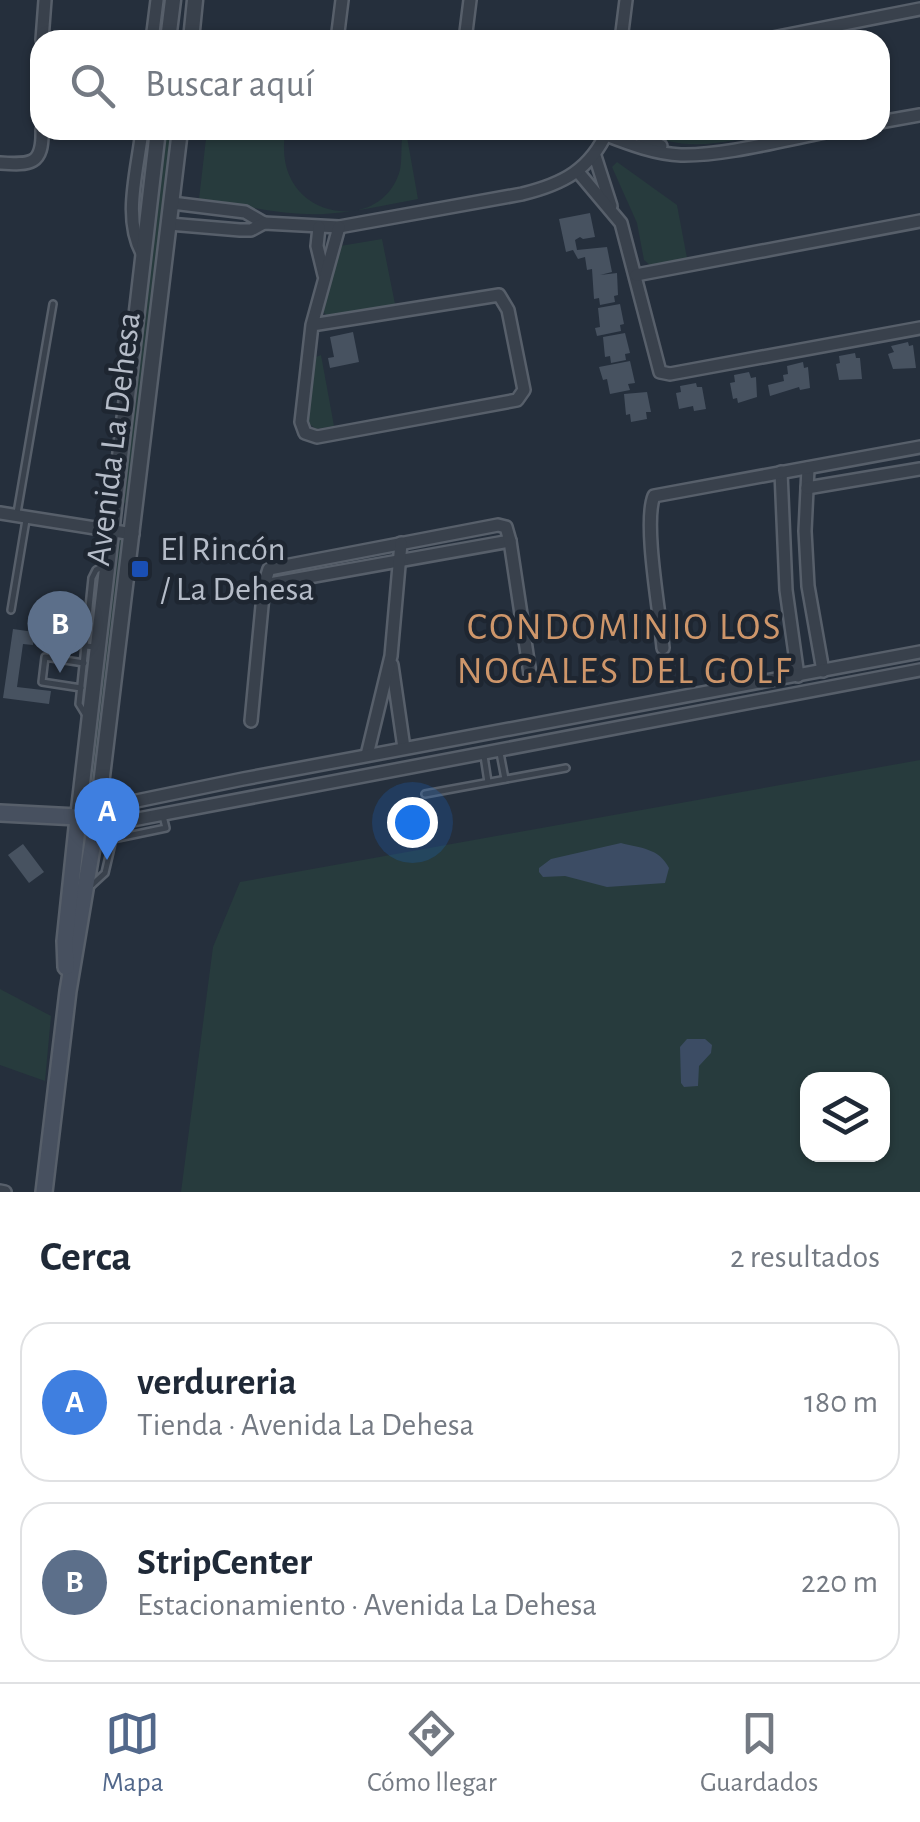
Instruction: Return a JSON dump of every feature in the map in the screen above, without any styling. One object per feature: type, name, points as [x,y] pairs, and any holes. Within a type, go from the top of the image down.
[{"type":"main road","points":[[0,812],[97,818]]},
{"type":"main road","name":"Avenida La Dehesa","points":[[68,991],[64,941],[78,818]]},
{"type":"main road","name":"Avenida La Dehesa","points":[[44,1192],[68,991],[97,818]]},
{"type":"street","points":[[43,30],[45,0]]},
{"type":"street","points":[[153,30],[157,0]]},
{"type":"street","points":[[169,30],[173,0]]},
{"type":"street","points":[[191,30],[195,0]]},
{"type":"street","points":[[338,30],[342,0]]},
{"type":"street","points":[[466,30],[470,0]]},
{"type":"street","points":[[622,30],[626,0]]},
{"type":"street","points":[[814,30],[920,9]]},
{"type":"street","points":[[890,120],[920,115]]},
{"type":"street","points":[[0,163],[27,165],[37,158],[42,140]]},
{"type":"street","points":[[141,140],[132,226],[143,255]]},
{"type":"street","name":"Avenida La Dehesa","points":[[78,818],[90,720],[92,647],[108,564],[157,140]]},
{"type":"street","name":"Avenida La Dehesa","points":[[97,818],[179,140]]},
{"type":"street","points":[[170,224],[248,230],[264,223],[339,226],[522,194],[579,173],[603,140]]},
{"type":"street","points":[[630,140],[678,155],[748,140]]},
{"type":"street","points":[[648,140],[678,155]]},
{"type":"street","points":[[595,156],[612,210]]},
{"type":"street","points":[[579,173],[621,224],[656,369],[665,374],[920,328]]},
{"type":"street","points":[[172,204],[246,212],[264,223]]},
{"type":"street","points":[[215,228],[219,219],[216,208]]},
{"type":"street","points":[[636,275],[920,220]]},
{"type":"street","points":[[319,226],[317,246],[324,275]]},
{"type":"street","points":[[312,325],[496,294],[504,299],[508,310],[524,390],[517,400],[310,437],[301,426],[312,325],[339,226]]},
{"type":"street","points":[[663,648],[653,547],[654,496],[920,447]]},
{"type":"street","points":[[808,468],[804,530],[808,586],[822,672]]},
{"type":"street","points":[[807,488],[920,468]]},
{"type":"street","points":[[781,472],[786,590],[798,676]]},
{"type":"street","points":[[0,513],[133,534]]},
{"type":"street","points":[[251,721],[264,584],[271,568],[501,524],[506,527],[510,542],[530,674]]},
{"type":"street","points":[[264,584],[510,542]]},
{"type":"street","points":[[367,755],[390,656],[401,544]]},
{"type":"street","points":[[97,818],[122,804],[243,778],[920,652]]},
{"type":"street","points":[[390,656],[404,748]]},
{"type":"street","points":[[97,818],[117,823],[920,670]]},
{"type":"street","points":[[577,716],[581,736]]},
{"type":"street","points":[[284,771],[288,789]]},
{"type":"street","points":[[243,778],[246,797]]},
{"type":"lane","points":[[12,610],[21,516],[53,304]]},
{"type":"lane","points":[[90,720],[79,704],[84,663],[92,647]]},
{"type":"lane","points":[[81,688],[42,682],[45,657],[84,663]]},
{"type":"lane","points":[[500,750],[504,779]]},
{"type":"lane","points":[[484,754],[488,782]]},
{"type":"lane","points":[[425,794],[566,768]]},
{"type":"lane","points":[[86,890],[106,872],[114,839],[166,828],[162,814]]},
{"type":"green space","points":[[163,140],[172,140],[130,499],[123,504]]},
{"type":"green space","points":[[206,140],[285,140],[285,163],[295,186],[311,201],[331,210],[352,211],[293,213],[199,199]]},
{"type":"green space","points":[[402,140],[408,140],[418,199],[353,211],[373,205],[389,191],[400,170]]},
{"type":"green space","points":[[664,140],[736,140],[699,144]]},
{"type":"green space","points":[[617,162],[677,205],[687,258],[650,265],[644,260],[637,223],[612,167]]},
{"type":"green space","points":[[382,239],[395,304],[327,316],[322,310],[340,246]]},
{"type":"green space","points":[[321,355],[334,426],[316,429],[308,423],[316,357]]},
{"type":"green space","points":[[120,540],[124,541],[97,782],[90,782]]},
{"type":"green space","points":[[920,760],[920,1192],[181,1192],[213,947],[240,882]]},
{"type":"green space","points":[[0,989],[51,1016],[45,1081],[0,1065]]},
{"type":"water","points":[[621,843],[660,856],[669,868],[665,883],[607,887],[565,876],[543,877],[539,872],[551,859]]},
{"type":"water","points":[[687,1039],[705,1039],[712,1045],[711,1053],[699,1066],[698,1086],[684,1087],[681,1083],[680,1047]]},
{"type":"building","points":[[590,213],[595,237],[575,240],[577,250],[607,247],[612,272],[600,275],[617,273],[615,302],[600,305],[599,298],[594,299],[592,269],[587,270],[585,257],[578,259],[573,250],[566,252],[559,219]]},
{"type":"building","points":[[620,304],[624,324],[620,325],[621,331],[597,336],[598,308]]},
{"type":"building","points":[[353,332],[359,362],[330,368],[328,358],[334,357],[330,337]]},
{"type":"building","points":[[625,333],[630,353],[625,354],[626,360],[611,363],[610,356],[605,357],[603,337]]},
{"type":"building","points":[[908,342],[913,345],[916,368],[893,369],[888,354],[894,352],[891,346]]},
{"type":"building","points":[[855,353],[860,358],[862,379],[839,380],[839,356]]},
{"type":"building","points":[[630,361],[635,383],[628,384],[630,390],[610,394],[599,367]]},
{"type":"building","points":[[803,362],[804,368],[808,367],[810,388],[799,387],[770,396],[768,385],[784,381],[787,366]]},
{"type":"building","points":[[749,372],[751,378],[756,377],[757,397],[738,403],[737,398],[733,399],[730,383],[735,382],[734,375]]},
{"type":"building","points":[[696,383],[702,387],[706,409],[679,409],[676,393],[681,392],[680,386]]},
{"type":"building","points":[[647,392],[651,412],[646,412],[647,419],[631,422],[630,414],[626,415],[624,394]]},
{"type":"building","points":[[13,629],[34,632],[33,645],[23,644],[17,687],[51,691],[49,704],[3,698]]},
{"type":"building","points":[[23,844],[44,872],[29,883],[8,855]]},
{"type":"place","name":"El Rincón / La Dehesa","points":[[140,569]]},
{"type":"place","name":"StripCenter","points":[[60,673]]},
{"type":"place","name":"verdureria","points":[[107,860]]},
{"type":"district","name":"CONDOMINIO LOS NOGALES DEL GOLF","points":[[625,650]]}]
